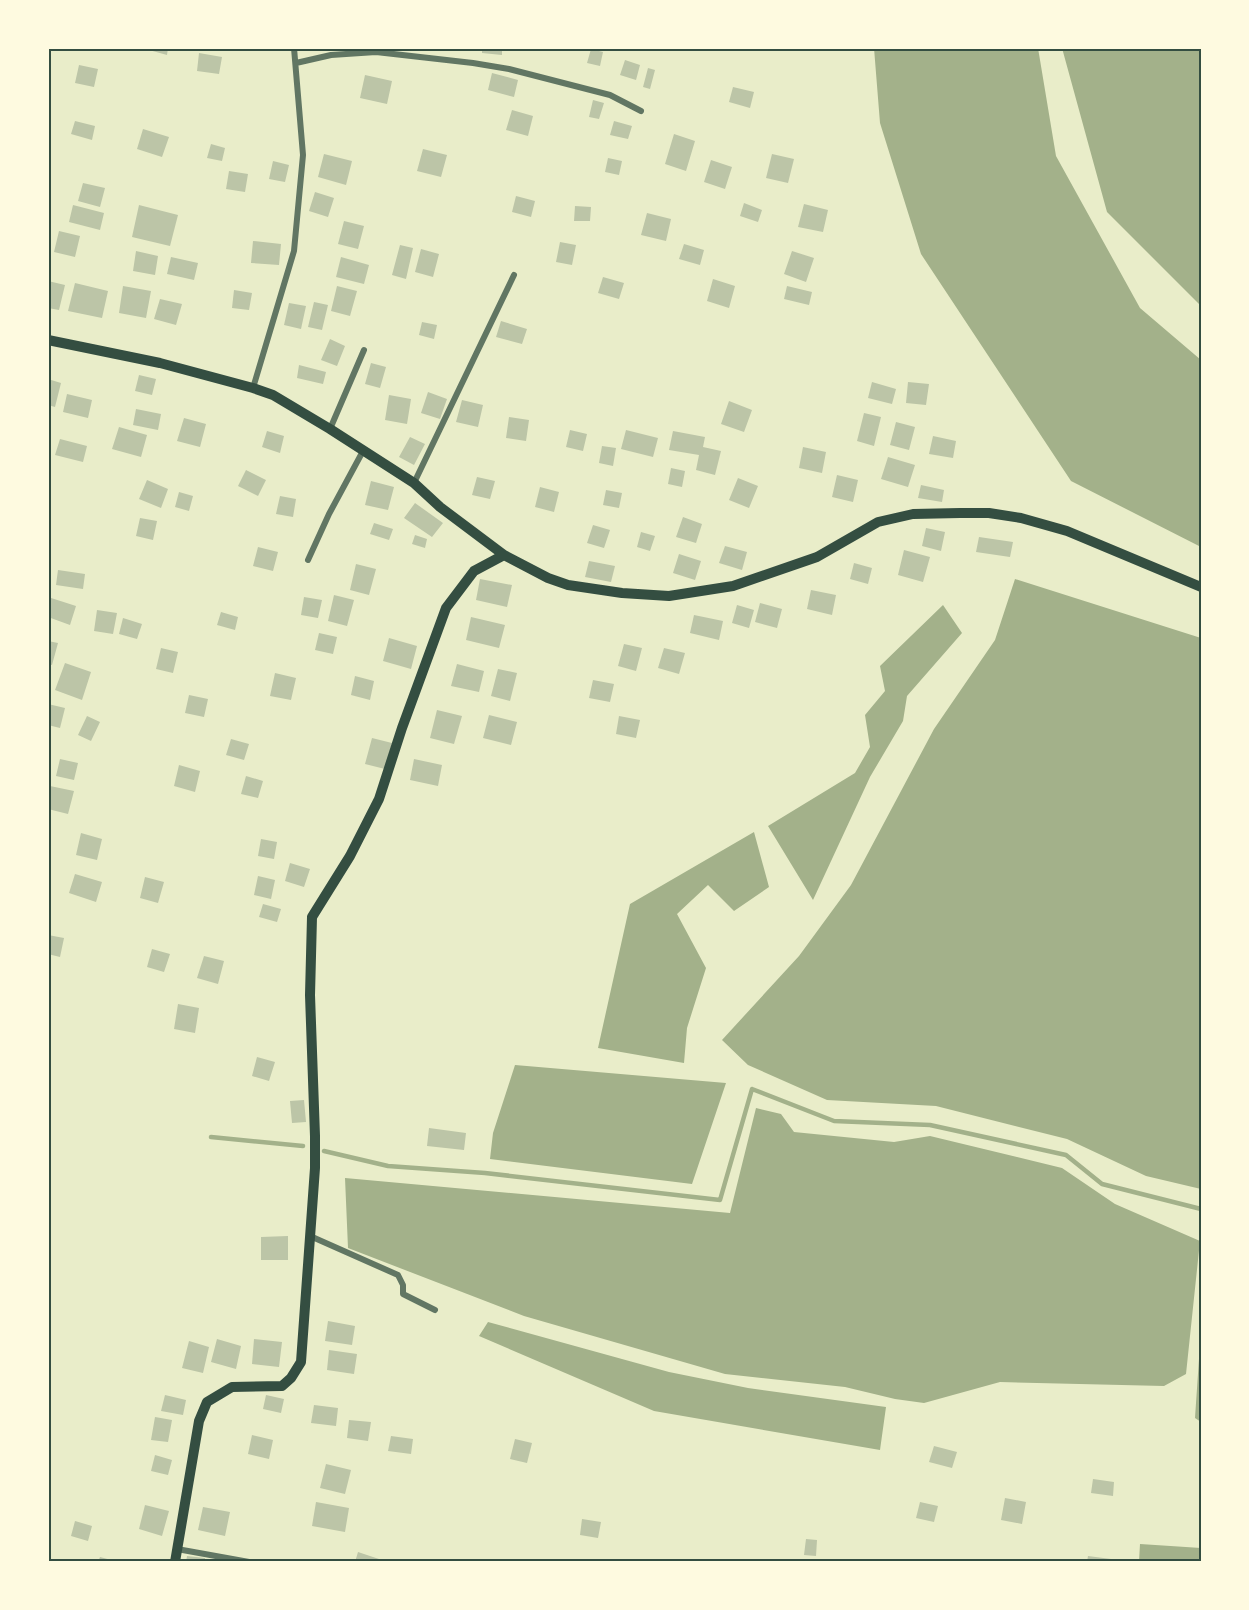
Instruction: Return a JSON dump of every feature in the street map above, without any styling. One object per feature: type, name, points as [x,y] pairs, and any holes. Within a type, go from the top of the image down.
[{"type":"main road","points":[[48,340],[160,363],[253,388],[284,401],[414,483],[440,507],[504,555],[548,578],[567,585],[622,593],[669,596],[733,586],[817,557],[878,522],[913,514],[989,513],[1021,518],[1067,531],[1201,587]]},
{"type":"main road","points":[[175,1562],[199,1421],[207,1401],[232,1387],[282,1386],[291,1378],[301,1362],[315,1136],[310,995],[312,917],[350,856],[379,799],[446,608],[474,571],[504,555]]},
{"type":"street","points":[[253,388],[294,251],[303,155],[294,48]]},
{"type":"street","points":[[296,63],[332,55],[376,52],[473,63],[509,69],[610,95],[641,111]]},
{"type":"street","points":[[414,483],[514,275]]},
{"type":"street","points":[[330,429],[364,350]]},
{"type":"street","points":[[308,560],[329,514],[363,451]]},
{"type":"street","points":[[310,1236],[398,1275],[403,1285],[403,1294],[435,1310]]},
{"type":"street","points":[[177,1549],[249,1562]]},
{"type":"shaded area","points":[[874,48],[1038,48],[1056,156],[1140,308],[1201,360],[1201,547],[1071,481],[921,254],[880,123]]},
{"type":"shaded area","points":[[1062,48],[1201,48],[1201,306],[1107,212]]},
{"type":"shaded area","points":[[1015,579],[1201,638],[1201,1189],[1146,1176],[1067,1139],[936,1106],[827,1100],[748,1065],[722,1040],[799,956],[851,885],[934,729],[995,640]]},
{"type":"shaded area","points":[[943,605],[962,633],[907,696],[903,721],[870,777],[813,900],[768,826],[855,773],[870,747],[865,715],[885,691],[880,666]]},
{"type":"shaded area","points":[[754,832],[769,887],[734,911],[708,885],[677,914],[706,968],[687,1028],[684,1063],[598,1048],[630,904]]},
{"type":"shaded area","points":[[515,1065],[726,1083],[692,1184],[490,1159],[493,1133]]},
{"type":"shaded area","points":[[756,1108],[781,1114],[794,1132],[894,1142],[930,1136],[1062,1168],[1115,1204],[1200,1241],[1186,1374],[1164,1386],[1000,1382],[924,1403],[895,1399],[845,1387],[725,1374],[524,1316],[348,1248],[345,1178],[730,1213]]},
{"type":"shaded area","points":[[488,1322],[669,1372],[748,1388],[886,1407],[880,1450],[654,1411],[479,1336]]},
{"type":"shaded area","points":[[1201,1329],[1201,1422],[1195,1418]]},
{"type":"shaded area","points":[[1140,1544],[1201,1548],[1201,1562],[1139,1562]]},
{"type":"building","points":[[150,48],[168,48],[167,55],[149,50]]},
{"type":"building","points":[[482,48],[502,48],[502,55],[482,53]]},
{"type":"building","points":[[591,49],[603,52],[600,66],[587,63]]},
{"type":"building","points":[[199,53],[222,57],[219,74],[197,71]]},
{"type":"building","points":[[625,60],[640,65],[636,80],[620,75]]},
{"type":"building","points":[[79,65],[98,69],[94,87],[75,83]]},
{"type":"building","points":[[648,68],[655,70],[650,89],[643,87]]},
{"type":"building","points":[[492,73],[518,80],[514,97],[488,90]]},
{"type":"building","points":[[365,75],[392,81],[387,104],[360,98]]},
{"type":"building","points":[[733,87],[754,92],[750,108],[729,102]]},
{"type":"building","points":[[593,100],[604,103],[599,119],[589,117]]},
{"type":"building","points":[[512,110],[533,116],[528,136],[506,130]]},
{"type":"building","points":[[75,121],[95,126],[92,140],[71,134]]},
{"type":"building","points":[[614,121],[632,126],[628,139],[610,135]]},
{"type":"building","points":[[143,129],[169,137],[162,157],[137,149]]},
{"type":"building","points":[[674,134],[695,141],[686,171],[665,164]]},
{"type":"building","points":[[211,144],[225,148],[222,161],[207,158]]},
{"type":"building","points":[[423,149],[447,155],[441,177],[417,171]]},
{"type":"building","points":[[324,154],[352,161],[346,185],[318,177]]},
{"type":"building","points":[[772,154],[794,159],[788,183],[766,178]]},
{"type":"building","points":[[608,158],[622,161],[619,175],[605,172]]},
{"type":"building","points":[[711,160],[732,167],[725,189],[704,182]]},
{"type":"building","points":[[273,161],[289,165],[285,182],[269,179]]},
{"type":"building","points":[[229,171],[248,174],[245,192],[226,189]]},
{"type":"building","points":[[83,183],[105,188],[100,207],[78,201]]},
{"type":"building","points":[[315,192],[334,198],[328,217],[309,211]]},
{"type":"building","points":[[516,196],[535,201],[531,217],[512,212]]},
{"type":"building","points":[[744,203],[762,210],[758,222],[740,216]]},
{"type":"building","points":[[804,204],[828,210],[823,232],[798,227]]},
{"type":"building","points":[[73,205],[104,213],[100,230],[69,222]]},
{"type":"building","points":[[139,205],[178,215],[170,246],[132,237]]},
{"type":"building","points":[[575,206],[591,207],[590,221],[574,221]]},
{"type":"building","points":[[647,213],[671,219],[666,241],[641,235]]},
{"type":"building","points":[[344,221],[364,226],[358,249],[338,244]]},
{"type":"building","points":[[59,231],[80,236],[75,257],[54,252]]},
{"type":"building","points":[[253,241],[281,244],[279,265],[251,263]]},
{"type":"building","points":[[560,242],[576,245],[572,265],[556,262]]},
{"type":"building","points":[[684,244],[704,250],[700,265],[679,259]]},
{"type":"building","points":[[400,245],[413,248],[406,279],[392,275]]},
{"type":"building","points":[[421,249],[439,254],[433,277],[415,272]]},
{"type":"building","points":[[136,251],[158,256],[155,275],[133,271]]},
{"type":"building","points":[[792,251],[814,258],[806,282],[784,274]]},
{"type":"building","points":[[171,257],[198,263],[194,280],[167,274]]},
{"type":"building","points":[[341,257],[369,265],[364,284],[336,277]]},
{"type":"building","points":[[603,277],[624,283],[619,299],[598,293]]},
{"type":"building","points":[[713,279],[735,286],[729,308],[707,301]]},
{"type":"building","points":[[48,281],[65,285],[59,310],[48,308]]},
{"type":"building","points":[[75,283],[108,291],[102,318],[68,311]]},
{"type":"building","points":[[123,286],[151,291],[146,318],[119,313]]},
{"type":"building","points":[[337,286],[357,291],[350,316],[331,311]]},
{"type":"building","points":[[787,286],[812,292],[809,305],[784,299]]},
{"type":"building","points":[[234,290],[252,293],[249,310],[232,308]]},
{"type":"building","points":[[160,299],[182,304],[176,325],[154,319]]},
{"type":"building","points":[[314,302],[328,305],[322,330],[308,327]]},
{"type":"building","points":[[289,303],[306,306],[301,329],[284,325]]},
{"type":"building","points":[[501,321],[527,329],[522,344],[496,337]]},
{"type":"building","points":[[422,322],[437,325],[434,339],[419,335]]},
{"type":"building","points":[[330,339],[345,346],[337,366],[321,360]]},
{"type":"building","points":[[371,363],[386,367],[380,388],[365,384]]},
{"type":"building","points":[[299,365],[326,372],[323,384],[297,378]]},
{"type":"building","points":[[139,375],[156,379],[152,395],[135,391]]},
{"type":"building","points":[[48,379],[61,383],[55,407],[48,405]]},
{"type":"building","points":[[872,382],[896,389],[892,404],[868,398]]},
{"type":"building","points":[[908,382],[929,384],[926,405],[906,403]]},
{"type":"building","points":[[428,392],[447,399],[440,419],[421,413]]},
{"type":"building","points":[[67,394],[92,400],[88,418],[63,412]]},
{"type":"building","points":[[389,395],[411,399],[407,424],[385,420]]},
{"type":"building","points":[[462,400],[483,405],[478,427],[456,422]]},
{"type":"building","points":[[729,401],[752,410],[744,432],[721,424]]},
{"type":"building","points":[[136,409],[161,414],[158,430],[133,425]]},
{"type":"building","points":[[864,413],[881,417],[874,446],[857,441]]},
{"type":"building","points":[[509,417],[529,420],[526,441],[506,438]]},
{"type":"building","points":[[184,418],[206,424],[200,447],[177,441]]},
{"type":"building","points":[[896,422],[915,427],[909,450],[890,445]]},
{"type":"building","points":[[119,427],[147,435],[141,457],[112,449]]},
{"type":"building","points":[[570,430],[587,434],[583,451],[566,447]]},
{"type":"building","points":[[626,430],[658,438],[653,457],[621,449]]},
{"type":"building","points":[[267,431],[284,436],[280,453],[262,447]]},
{"type":"building","points":[[673,431],[705,437],[703,447],[721,451],[715,475],[696,470],[699,455],[669,450]]},
{"type":"building","points":[[933,436],[956,441],[953,458],[929,454]]},
{"type":"building","points":[[410,437],[425,444],[414,465],[399,457]]},
{"type":"building","points":[[60,439],[87,446],[83,462],[55,455]]},
{"type":"building","points":[[602,446],[616,448],[613,466],[599,463]]},
{"type":"building","points":[[803,447],[826,452],[822,473],[799,468]]},
{"type":"building","points":[[888,457],[915,465],[908,487],[881,479]]},
{"type":"building","points":[[671,468],[685,471],[682,487],[668,484]]},
{"type":"building","points":[[246,470],[266,480],[258,496],[238,486]]},
{"type":"building","points":[[837,475],[858,480],[853,502],[832,497]]},
{"type":"building","points":[[477,477],[495,481],[490,499],[472,495]]},
{"type":"building","points":[[738,478],[758,486],[749,508],[729,500]]},
{"type":"building","points":[[147,480],[168,489],[161,508],[139,499]]},
{"type":"building","points":[[371,481],[394,487],[388,510],[365,505]]},
{"type":"building","points":[[921,485],[944,490],[942,502],[918,498]]},
{"type":"building","points":[[540,487],[559,492],[554,512],[535,507]]},
{"type":"building","points":[[606,490],[622,493],[619,508],[603,505]]},
{"type":"building","points":[[179,492],[193,496],[189,511],[175,507]]},
{"type":"building","points":[[280,496],[296,499],[293,517],[276,514]]},
{"type":"building","points":[[415,503],[443,523],[432,537],[404,518]]},
{"type":"building","points":[[683,517],[702,524],[696,543],[676,537]]},
{"type":"building","points":[[140,518],[157,521],[153,540],[136,536]]},
{"type":"building","points":[[374,523],[393,529],[389,540],[370,534]]},
{"type":"building","points":[[593,525],[610,530],[604,548],[587,543]]},
{"type":"building","points":[[926,528],[945,532],[941,551],[922,546]]},
{"type":"building","points":[[641,532],[655,536],[650,551],[637,547]]},
{"type":"building","points":[[415,535],[427,539],[425,548],[412,544]]},
{"type":"building","points":[[979,537],[1013,542],[1010,557],[976,552]]},
{"type":"building","points":[[725,546],[747,552],[742,570],[719,563]]},
{"type":"building","points":[[258,547],[278,552],[273,571],[253,566]]},
{"type":"building","points":[[904,550],[930,557],[923,582],[898,575]]},
{"type":"building","points":[[679,554],[701,561],[695,580],[673,573]]},
{"type":"building","points":[[589,561],[615,566],[611,582],[585,577]]},
{"type":"building","points":[[854,563],[872,568],[868,584],[850,579]]},
{"type":"building","points":[[356,564],[376,569],[369,595],[350,590]]},
{"type":"building","points":[[58,570],[85,574],[83,589],[56,585]]},
{"type":"building","points":[[480,579],[512,585],[507,607],[476,600]]},
{"type":"building","points":[[811,590],[836,595],[832,615],[807,609]]},
{"type":"building","points":[[334,595],[354,600],[347,626],[328,621]]},
{"type":"building","points":[[48,597],[76,606],[70,625],[48,617]]},
{"type":"building","points":[[304,597],[322,600],[318,618],[301,615]]},
{"type":"building","points":[[760,603],[782,609],[777,628],[755,622]]},
{"type":"building","points":[[737,605],[754,610],[749,628],[732,623]]},
{"type":"building","points":[[97,610],[117,613],[113,634],[94,631]]},
{"type":"building","points":[[221,612],[238,617],[235,630],[217,625]]},
{"type":"building","points":[[694,615],[723,621],[719,640],[690,633]]},
{"type":"building","points":[[471,617],[505,625],[499,648],[466,640]]},
{"type":"building","points":[[123,618],[142,624],[137,639],[119,634]]},
{"type":"building","points":[[319,633],[337,637],[333,654],[315,650]]},
{"type":"building","points":[[389,638],[417,646],[411,669],[383,661]]},
{"type":"building","points":[[48,641],[58,643],[52,665],[48,664]]},
{"type":"building","points":[[624,644],[642,648],[636,671],[618,666]]},
{"type":"building","points":[[161,648],[178,652],[173,673],[156,669]]},
{"type":"building","points":[[664,648],[685,653],[679,674],[658,668]]},
{"type":"building","points":[[65,663],[91,672],[82,700],[55,690]]},
{"type":"building","points":[[457,664],[484,671],[479,692],[451,686]]},
{"type":"building","points":[[498,669],[517,673],[510,701],[491,696]]},
{"type":"building","points":[[275,673],[296,678],[291,700],[270,696]]},
{"type":"building","points":[[355,676],[374,681],[370,700],[351,695]]},
{"type":"building","points":[[593,680],[614,684],[610,702],[589,698]]},
{"type":"building","points":[[189,695],[208,699],[204,717],[185,713]]},
{"type":"building","points":[[48,704],[65,708],[60,728],[48,725]]},
{"type":"building","points":[[437,710],[462,716],[454,744],[430,738]]},
{"type":"building","points":[[489,715],[517,722],[511,745],[483,738]]},
{"type":"building","points":[[87,716],[100,722],[91,741],[78,735]]},
{"type":"building","points":[[619,716],[640,720],[636,738],[616,734]]},
{"type":"building","points":[[372,738],[392,743],[385,769],[365,764]]},
{"type":"building","points":[[231,739],[249,744],[244,760],[226,755]]},
{"type":"building","points":[[60,759],[78,763],[74,780],[56,776]]},
{"type":"building","points":[[414,759],[442,765],[438,786],[410,780]]},
{"type":"building","points":[[179,765],[200,771],[195,792],[174,786]]},
{"type":"building","points":[[246,776],[263,781],[258,798],[241,794]]},
{"type":"building","points":[[50,786],[74,791],[68,814],[48,809]]},
{"type":"building","points":[[81,833],[102,839],[97,860],[76,855]]},
{"type":"building","points":[[261,839],[277,842],[274,859],[258,856]]},
{"type":"building","points":[[290,863],[310,869],[304,887],[285,881]]},
{"type":"building","points":[[75,874],[102,882],[96,902],[69,893]]},
{"type":"building","points":[[258,876],[275,880],[271,899],[254,895]]},
{"type":"building","points":[[145,877],[164,882],[158,903],[140,898]]},
{"type":"building","points":[[263,904],[281,909],[277,922],[259,917]]},
{"type":"building","points":[[48,935],[64,938],[60,957],[48,954]]},
{"type":"building","points":[[152,949],[170,954],[164,972],[147,967]]},
{"type":"building","points":[[204,956],[224,961],[218,984],[197,978]]},
{"type":"building","points":[[178,1004],[199,1008],[195,1033],[174,1029]]},
{"type":"building","points":[[257,1057],[275,1062],[269,1081],[252,1076]]},
{"type":"building","points":[[304,1100],[306,1122],[292,1123],[290,1101]]},
{"type":"building","points":[[429,1128],[466,1133],[464,1150],[427,1146]]},
{"type":"building","points":[[288,1236],[288,1260],[261,1260],[261,1237]]},
{"type":"building","points":[[328,1321],[355,1326],[352,1345],[325,1341]]},
{"type":"building","points":[[217,1339],[241,1346],[236,1369],[211,1362]]},
{"type":"building","points":[[254,1339],[282,1342],[279,1367],[252,1364]]},
{"type":"building","points":[[189,1341],[209,1347],[203,1373],[182,1368]]},
{"type":"building","points":[[329,1350],[357,1354],[354,1374],[327,1370]]},
{"type":"building","points":[[165,1395],[186,1400],[183,1415],[161,1411]]},
{"type":"building","points":[[266,1395],[284,1399],[281,1413],[263,1409]]},
{"type":"building","points":[[314,1405],[338,1408],[336,1426],[311,1423]]},
{"type":"building","points":[[155,1417],[172,1420],[168,1442],[151,1440]]},
{"type":"building","points":[[349,1420],[371,1422],[368,1441],[347,1438]]},
{"type":"building","points":[[252,1435],[273,1440],[269,1459],[248,1454]]},
{"type":"building","points":[[391,1436],[413,1439],[411,1454],[388,1451]]},
{"type":"building","points":[[515,1439],[532,1443],[527,1463],[510,1459]]},
{"type":"building","points":[[934,1446],[957,1452],[952,1468],[929,1462]]},
{"type":"building","points":[[155,1455],[172,1460],[168,1475],[151,1471]]},
{"type":"building","points":[[326,1464],[351,1470],[345,1494],[320,1488]]},
{"type":"building","points":[[1093,1479],[1114,1482],[1113,1496],[1091,1493]]},
{"type":"building","points":[[1005,1498],[1026,1502],[1022,1524],[1001,1520]]},
{"type":"building","points":[[316,1502],[349,1508],[345,1532],[312,1526]]},
{"type":"building","points":[[920,1502],[938,1506],[934,1522],[916,1518]]},
{"type":"building","points":[[145,1505],[169,1511],[162,1536],[139,1529]]},
{"type":"building","points":[[203,1507],[230,1512],[225,1536],[198,1530]]},
{"type":"building","points":[[582,1519],[601,1522],[598,1538],[580,1535]]},
{"type":"building","points":[[75,1521],[92,1526],[88,1541],[71,1536]]},
{"type":"building","points":[[806,1539],[817,1540],[816,1556],[804,1555]]},
{"type":"building","points":[[358,1552],[379,1559],[378,1562],[355,1562]]},
{"type":"building","points":[[187,1556],[205,1558],[205,1562],[186,1562]]},
{"type":"building","points":[[1088,1556],[1111,1559],[1111,1562],[1087,1562]]},
{"type":"building","points":[[100,1557],[115,1561],[115,1562],[98,1562]]},
{"type":"waterway","points":[[324,1151],[388,1166],[485,1173],[720,1200],[752,1089],[834,1121],[930,1125],[1066,1155],[1102,1184],[1201,1209]]},
{"type":"waterway","points":[[211,1137],[303,1146]]}]
